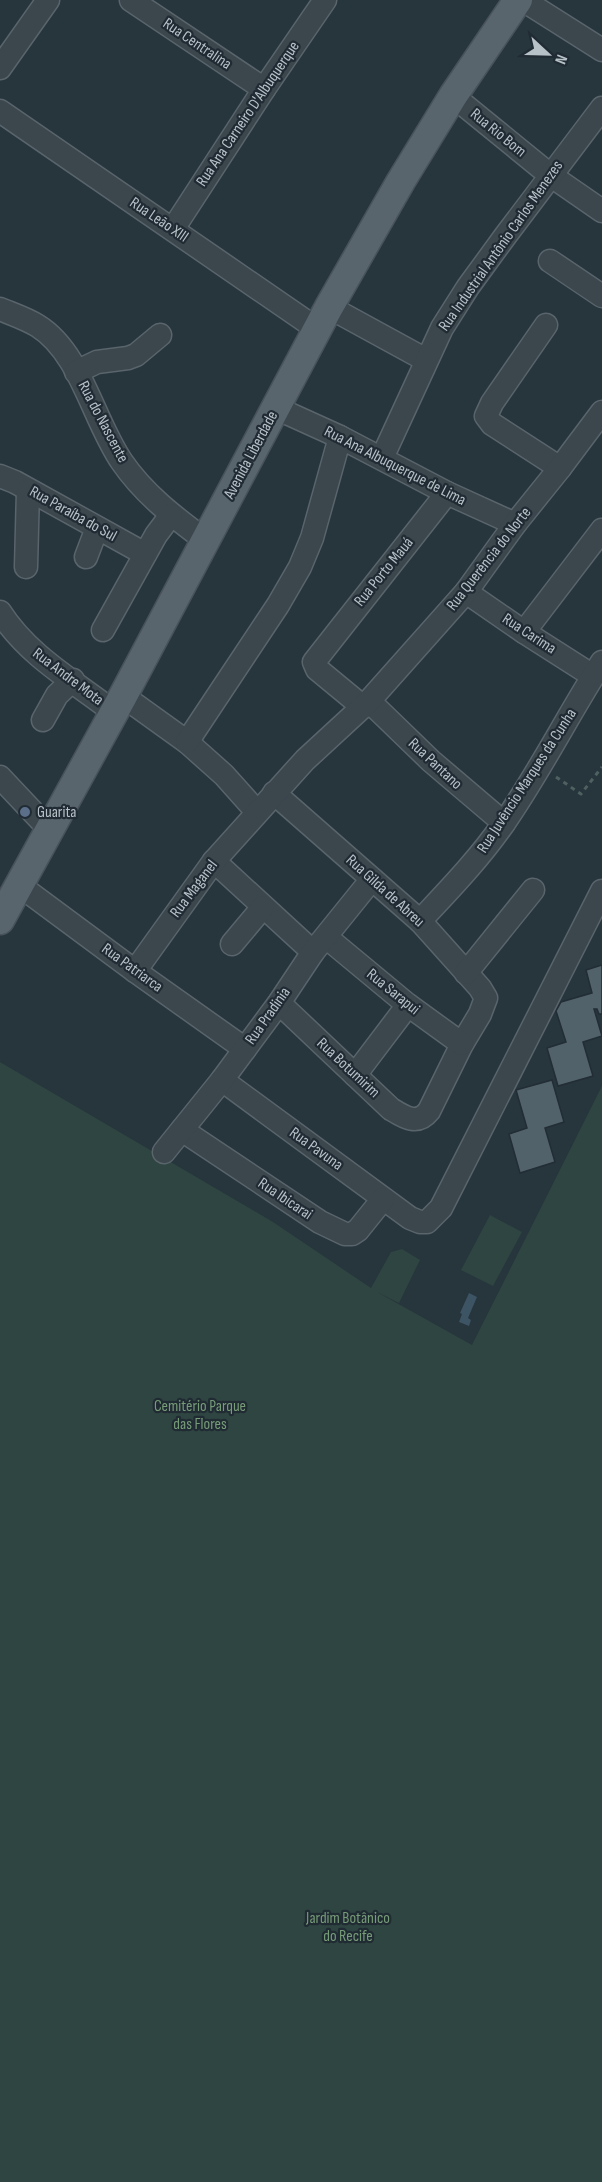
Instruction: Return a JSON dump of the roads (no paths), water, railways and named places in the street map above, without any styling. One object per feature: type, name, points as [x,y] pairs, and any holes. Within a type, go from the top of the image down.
[{"type":"main road","name":"Avenida Liberdade","points":[[0,920],[119,705],[323,318],[401,181],[453,96],[518,0]]},
{"type":"street","points":[[0,68],[48,0]]},
{"type":"street","name":"Rua Centralina","points":[[131,0],[264,89]]},
{"type":"street","name":"Rua Ana Carneiro D'Albuquerque","points":[[172,230],[325,0]]},
{"type":"street","points":[[523,0],[602,50]]},
{"type":"street","name":"Rua Rio Bom","points":[[453,96],[550,175],[602,211]]},
{"type":"street","name":"Rua Industrial Antônio Carlos Menezes","points":[[382,458],[442,328],[468,287],[602,108]]},
{"type":"street","name":"Rua Leão XIII","points":[[0,111],[172,230],[323,318],[426,360]]},
{"type":"street","points":[[550,261],[602,296]]},
{"type":"street","name":"Rua do Nascente","points":[[0,309],[38,326],[64,349],[121,461],[150,495],[171,515],[206,540]]},
{"type":"street","points":[[546,325],[492,403],[486,416],[492,424],[560,468]]},
{"type":"street","points":[[76,372],[97,362],[136,355],[160,335]]},
{"type":"street","name":"Rua Ana Albuquerque de Lima","points":[[276,408],[340,437],[447,493],[515,524]]},
{"type":"street","name":"Rua Querência do Norte","points":[[366,704],[466,592],[602,411]]},
{"type":"street","points":[[187,742],[278,605],[300,567],[316,526],[340,437]]},
{"type":"street","name":"Rua Paraíba do Sul","points":[[0,476],[145,554]]},
{"type":"street","points":[[26,567],[28,490]]},
{"type":"street","name":"Rua Porto Mauá","points":[[321,651],[447,493]]},
{"type":"street","points":[[103,630],[156,535],[171,515]]},
{"type":"street","points":[[86,557],[97,528]]},
{"type":"street","points":[[524,632],[602,530]]},
{"type":"street","name":"Rua Carima","points":[[466,592],[524,632],[598,669]]},
{"type":"street","name":"Rua Andre Mota","points":[[2,620],[39,658],[72,680],[119,705]]},
{"type":"street","name":"Rua Pantano","points":[[321,651],[314,666],[366,704],[504,823]]},
{"type":"street","name":"Rua Juvêncio Marques da Cunha","points":[[420,921],[476,860],[504,823],[598,669]]},
{"type":"street","points":[[43,720],[57,695],[72,680]]},
{"type":"street","name":"Rua Maganel","points":[[135,971],[214,861],[305,760],[366,704]]},
{"type":"street","points":[[119,705],[187,742],[224,776],[257,812]]},
{"type":"street","points":[[0,777],[49,829]]},
{"type":"street","name":"Rua Gilda de Abreu","points":[[274,793],[420,921],[486,998],[480,1014],[462,1044]]},
{"type":"street","name":"Rua Sarapui","points":[[214,861],[263,908],[319,944],[462,1044]]},
{"type":"street","name":"Rua Pradinia","points":[[164,1152],[222,1080],[319,944],[372,879]]},
{"type":"street","name":"Rua Patriarca","points":[[19,885],[135,971],[245,1048]]},
{"type":"street","points":[[466,973],[533,890]]},
{"type":"street","name":"Rua Pavuna","points":[[222,1080],[410,1218],[427,1222],[441,1208],[602,891]]},
{"type":"street","points":[[232,944],[263,908]]},
{"type":"street","name":"Rua Botumirim","points":[[279,1003],[391,1109],[405,1118],[414,1120],[424,1117],[462,1044]]},
{"type":"street","points":[[355,1075],[408,1005]]},
{"type":"street","name":"Rua Ibicarai","points":[[182,1130],[335,1231],[352,1234],[358,1230],[383,1199]]},
{"type":"water","points":[[469,1293],[477,1297],[468,1318],[471,1320],[469,1326],[459,1322],[462,1314],[460,1313]]},
{"type":"place","name":"Guarita","points":[[25,812]]},
{"type":"park label","name":"Cemitério Parque das Flores","points":[[200,1415]]},
{"type":"park label","name":"Jardim Botânico do Recife","points":[[348,1927]]}]
